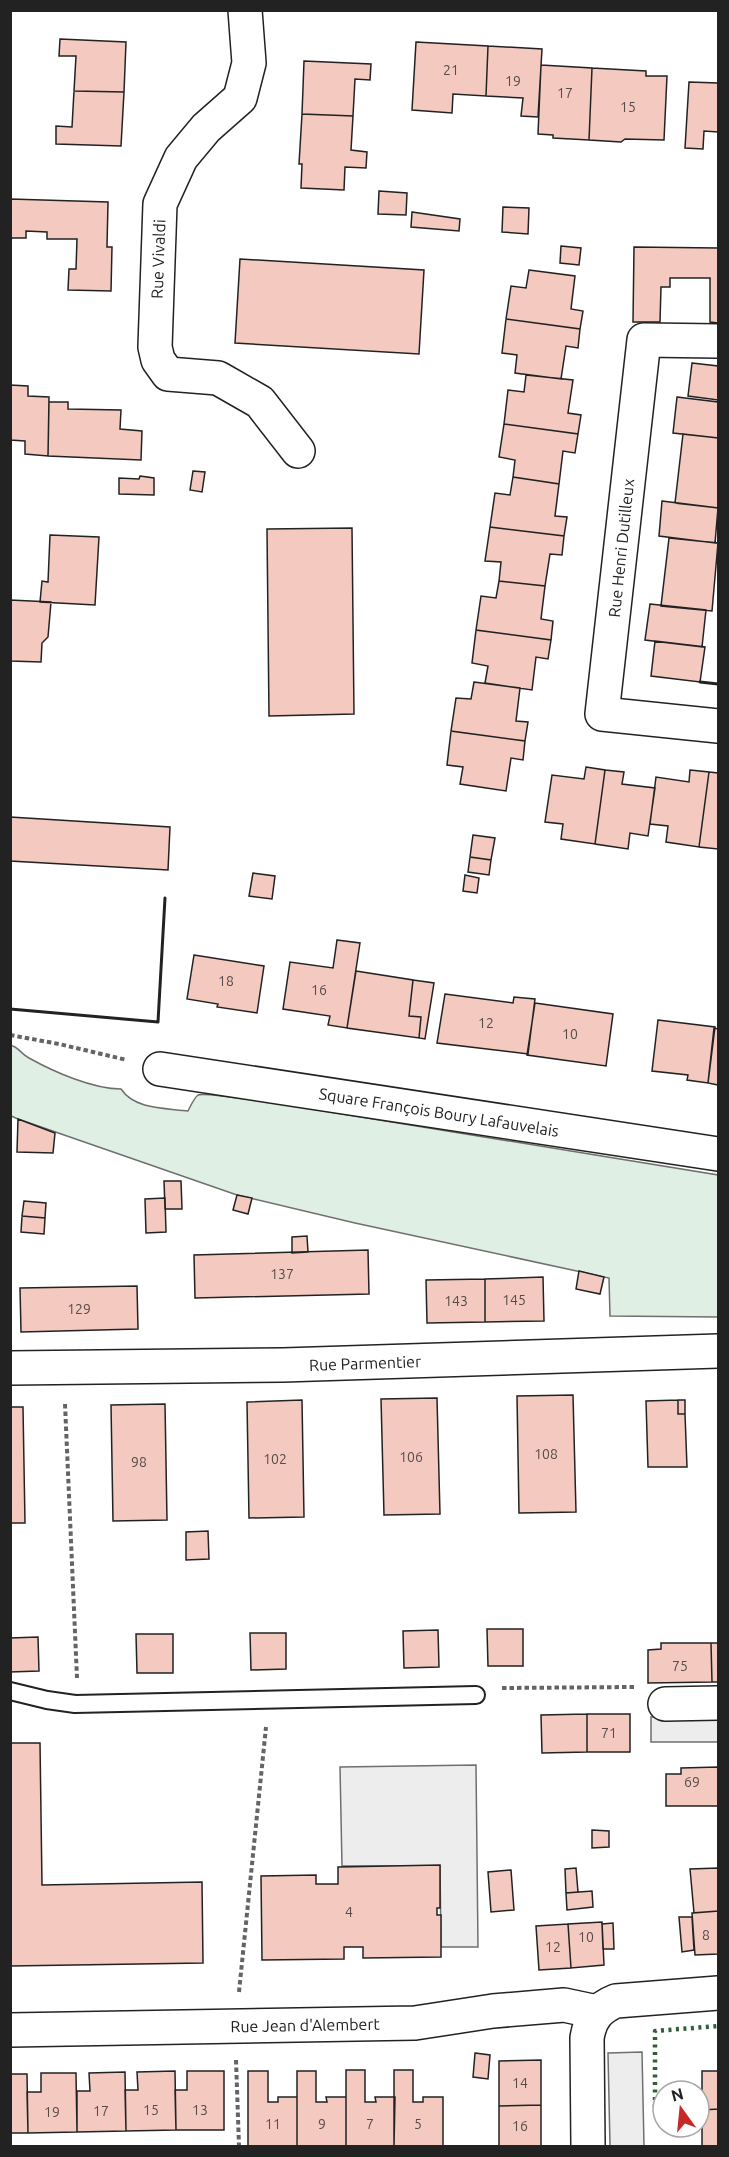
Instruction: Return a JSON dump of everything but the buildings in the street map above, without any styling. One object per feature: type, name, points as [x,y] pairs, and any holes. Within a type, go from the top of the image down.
[{"type":"street","name":"Rue Vivaldi","points":[[245,10],[249,63],[240,98],[206,128],[181,158],[160,204],[155,346],[158,360],[168,374],[218,378],[260,402],[298,451]]},
{"type":"street","name":"Rue Henri Dutilleux","points":[[718,341],[644,340],[602,714],[718,726]]},
{"type":"street","name":"Square François Boury Lafauvelais","points":[[160,1069],[718,1154]]},
{"type":"street","name":"Rue Parmentier","points":[[10,1368],[271,1365],[718,1351]]},
{"type":"street","points":[[654,1695],[718,1703]]},
{"type":"street","points":[[588,2146],[587,2038],[589,2024],[597,2012],[616,2001],[718,1993]]},
{"type":"street","name":"Rue Jean d'Alembert","points":[[10,2030],[415,2023],[493,2011],[564,2005],[597,2012]]},
{"type":"lane","points":[[10,1691],[78,1704],[476,1695]]},
{"type":"path","points":[[10,1035],[103,1054],[160,1069]]},
{"type":"path","points":[[65,1400],[78,1704]]},
{"type":"path","points":[[476,1695],[494,1688],[654,1695]]},
{"type":"path","points":[[238,1996],[269,1700]]},
{"type":"path","points":[[236,2050],[239,2146]]},
{"type":"green space","points":[[10,1045],[50,1069],[86,1083],[121,1089],[134,1101],[152,1107],[188,1111],[198,1095],[232,1097],[718,1175],[718,1317],[610,1316],[609,1278],[237,1195],[18,1119],[11,1116]]},
{"type":"shaded area","points":[[718,1716],[718,1742],[651,1742],[651,1717]]},
{"type":"shaded area","points":[[476,1765],[478,1947],[441,1947],[440,1866],[342,1866],[340,1767]]},
{"type":"shaded area","points":[[642,2052],[644,2146],[610,2146],[608,2053]]},
{"type":"hedge","points":[[655,2079],[655,2031],[718,2026]]},
{"type":"wall","points":[[700,682],[718,684]]},
{"type":"wall","points":[[10,1009],[158,1022],[165,898]]}]
